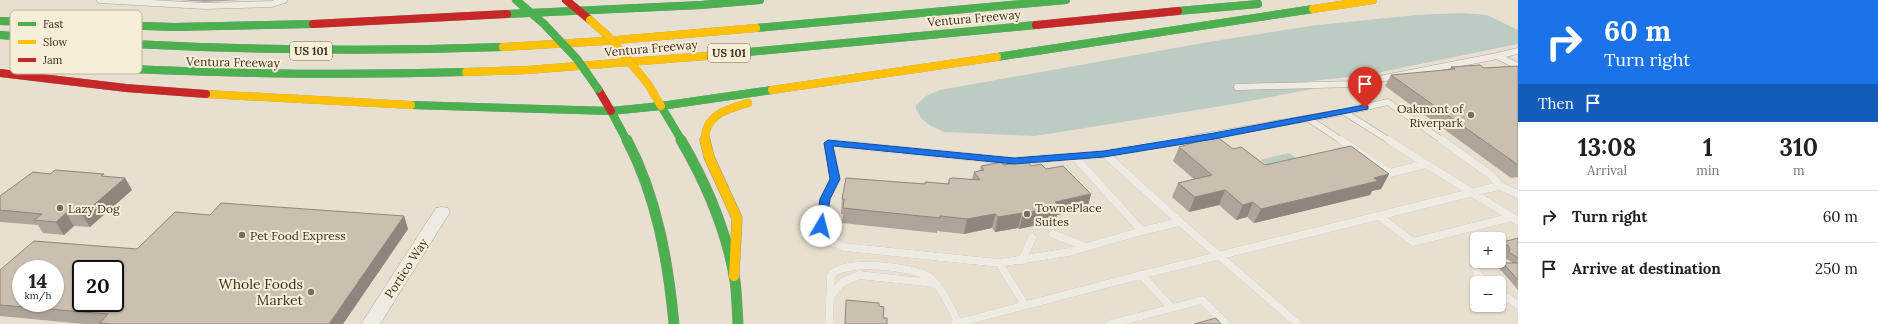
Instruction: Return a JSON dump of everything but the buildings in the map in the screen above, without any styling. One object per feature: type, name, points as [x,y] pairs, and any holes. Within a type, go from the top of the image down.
[{"type":"main road","points":[[516,0],[544,24],[577,59],[611,111],[637,162],[656,217],[667,267],[674,324]]},
{"type":"main road","points":[[566,0],[610,38],[648,84],[701,178],[721,223],[734,276]]},
{"type":"main road","points":[[729,0],[742,1]]},
{"type":"main road","points":[[142,25],[290,25],[760,0]]},
{"type":"main road","name":"Ventura Freeway","points":[[142,46],[207,49],[367,51],[514,47],[659,37],[1066,0]]},
{"type":"main road","points":[[0,73],[126,88],[214,95],[378,104],[611,111],[661,106],[888,74],[1373,0]]},
{"type":"main road","name":"Ventura Freeway","points":[[142,71],[289,74],[410,74],[527,70],[649,61],[1271,3]]},
{"type":"main road","points":[[417,19],[458,12],[470,7]]},
{"type":"main road","points":[[0,22],[10,22]]},
{"type":"main road","name":"Ventura Freeway","points":[[0,36],[10,37]]},
{"type":"main road","points":[[738,324],[734,276],[736,219],[705,148],[706,130],[708,124],[719,114],[742,104],[855,84],[888,74]]},
{"type":"street","name":"Portico Way","points":[[370,324],[442,212]]},
{"type":"lane","points":[[100,0],[205,6],[272,4],[284,0]]},
{"type":"lane","points":[[1237,88],[1354,84],[1518,51]]},
{"type":"lane","points":[[1498,56],[1518,66]]},
{"type":"lane","points":[[1180,222],[1142,231],[1069,252],[999,263],[844,247],[826,239],[821,226],[825,199],[835,179],[828,143],[1014,161],[1104,154],[1344,112],[1388,102],[1492,176],[1500,186],[1518,194]]},
{"type":"lane","points":[[1344,112],[1515,219]]},
{"type":"lane","points":[[1309,118],[1390,173],[1426,164]]},
{"type":"lane","points":[[1104,154],[1298,324]]},
{"type":"lane","points":[[1074,156],[1142,231]]},
{"type":"lane","points":[[829,324],[831,295],[830,277],[836,270],[845,266],[860,265],[917,271],[928,276],[958,324],[1141,275],[1500,186]]},
{"type":"lane","points":[[1379,216],[1413,242],[1515,219]]},
{"type":"lane","points":[[1054,234],[1086,247]]},
{"type":"lane","points":[[1022,260],[1032,238]]},
{"type":"lane","points":[[999,263],[1025,305]]},
{"type":"lane","points":[[831,295],[838,286],[848,278],[859,275],[933,284]]},
{"type":"lane","points":[[1141,275],[1172,308]]},
{"type":"lane","points":[[1506,297],[1518,305]]},
{"type":"lane","points":[[1110,324],[1202,300],[1226,324]]},
{"type":"shaded area","points":[[1462,13],[1487,15],[1518,30],[1518,44],[1367,75],[1303,82],[1313,89],[1228,105],[1035,136],[944,132],[931,126],[922,119],[916,110],[916,105],[926,96],[940,90],[1214,41],[1317,25],[1416,15]]},
{"type":"shaded area","points":[[1289,153],[1298,160],[1269,166],[1260,160]]},
{"type":"traffic: fast","points":[[516,0],[544,24]]},
{"type":"traffic: fast","points":[[507,14],[701,5],[760,0]]},
{"type":"traffic: fast","points":[[756,28],[1066,0]]},
{"type":"traffic: fast","points":[[1178,11],[1258,4]]},
{"type":"traffic: fast","points":[[997,57],[1313,9]]},
{"type":"traffic: fast","points":[[0,21],[10,21]]},
{"type":"traffic: fast","points":[[142,26],[174,27],[313,24]]},
{"type":"traffic: fast","points":[[544,24],[577,59],[598,89]]},
{"type":"traffic: fast","points":[[706,56],[1036,25]]},
{"type":"traffic: fast","points":[[0,35],[10,36]]},
{"type":"traffic: fast","points":[[142,45],[252,50],[314,51],[377,51],[503,47]]},
{"type":"traffic: fast","points":[[142,70],[259,74],[414,74],[466,72]]},
{"type":"traffic: fast","points":[[411,105],[611,111],[661,106],[772,90]]},
{"type":"traffic: fast","points":[[661,106],[695,166],[722,231],[729,253],[735,282],[738,324]]},
{"type":"traffic: fast","points":[[611,111],[638,163],[658,222],[670,283],[674,324]]},
{"type":"traffic: slow","points":[[1313,9],[1373,0]]},
{"type":"traffic: slow","points":[[590,20],[610,38],[648,84]]},
{"type":"traffic: slow","points":[[503,47],[605,41],[756,28]]},
{"type":"traffic: slow","points":[[466,72],[527,70],[706,56]]},
{"type":"traffic: slow","points":[[772,90],[997,57]]},
{"type":"traffic: slow","points":[[648,84],[661,106]]},
{"type":"traffic: slow","points":[[206,94],[411,105]]},
{"type":"traffic: slow","points":[[734,276],[737,218],[709,157],[705,133],[708,124],[716,116],[726,110],[748,103]]},
{"type":"traffic: jam","points":[[566,0],[590,20]]},
{"type":"traffic: jam","points":[[1036,25],[1178,11]]},
{"type":"traffic: jam","points":[[313,24],[507,14]]},
{"type":"traffic: jam","points":[[0,73],[126,88],[206,94]]},
{"type":"traffic: jam","points":[[598,89],[611,111]]},
{"type":"place","name":"Oakmont of Riverpark","points":[[1471,115]]},
{"type":"place","name":"Lazy Dog","points":[[60,208]]},
{"type":"place","name":"TownePlace Suites","points":[[1027,214]]},
{"type":"place","name":"Pet Food Express","points":[[242,235]]},
{"type":"place","name":"Whole Foods Market","points":[[311,292]]},
{"type":"route","points":[[821,226],[825,199],[835,179],[828,143],[1014,161],[1104,154],[1214,136],[1365,108]]}]
